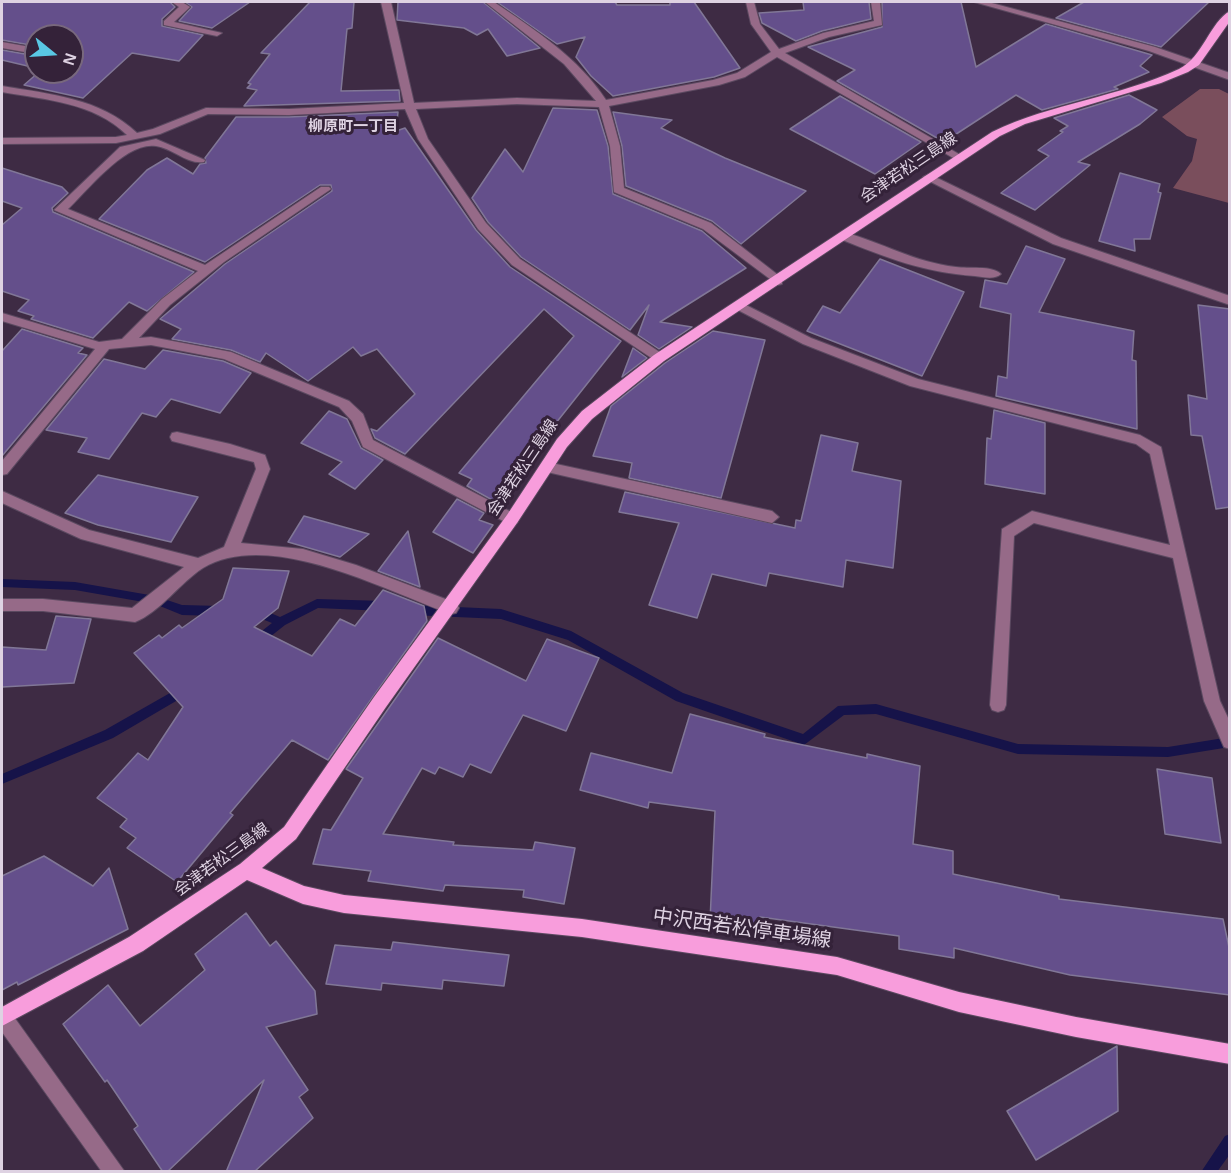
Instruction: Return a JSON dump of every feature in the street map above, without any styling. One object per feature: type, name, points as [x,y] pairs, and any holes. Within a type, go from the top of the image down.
[{"type":"main road","name":"会津若松三島線","points":[[2,1017],[136,944],[246,870],[290,833],[424,642],[474,575],[573,428],[658,358],[778,281],[959,157],[1021,122],[1157,81],[1195,63],[1230,14]]},
{"type":"main road","name":"中沢西若松停車場線","points":[[246,870],[303,895],[344,904],[582,928],[837,966],[959,1002],[1076,1027],[1230,1054]]},
{"type":"street","points":[[176,2],[185,7],[167,23],[217,33]]},
{"type":"street","points":[[386,2],[410,108],[423,139],[482,226],[516,262],[658,358]]},
{"type":"street","points":[[489,2],[562,57],[603,104],[619,166],[618,190],[707,226],[778,281]]},
{"type":"street","points":[[750,2],[752,17],[777,53],[959,157]]},
{"type":"street","points":[[207,270],[60,210],[123,144],[135,136],[178,124],[206,111],[289,112],[410,108],[517,101],[603,104],[715,83],[741,75],[777,53],[826,34],[879,23],[876,2]]},
{"type":"street","points":[[980,2],[1195,63],[1230,77]]},
{"type":"street","points":[[2,45],[24,49]]},
{"type":"street","points":[[2,89],[65,101],[111,114],[135,136]]},
{"type":"street","points":[[2,141],[123,144],[156,142],[200,160]]},
{"type":"street","points":[[930,177],[1057,241],[1230,301]]},
{"type":"street","points":[[124,345],[166,302],[207,270],[325,189]]},
{"type":"street","points":[[844,236],[915,264],[955,271],[996,274]]},
{"type":"street","points":[[740,306],[807,341],[915,383],[1140,440],[1156,451],[1212,701],[1228,738]]},
{"type":"street","points":[[2,317],[105,346],[151,341],[226,355],[344,404],[358,418],[368,443],[512,519]]},
{"type":"street","points":[[2,470],[105,346]]},
{"type":"street","points":[[177,437],[230,448],[260,459],[263,469],[230,551]]},
{"type":"street","points":[[547,466],[772,517]]},
{"type":"street","points":[[2,497],[86,535],[198,564]]},
{"type":"street","points":[[998,705],[1007,533],[1032,517],[1180,554]]},
{"type":"street","points":[[2,605],[43,605],[135,615],[198,564],[230,551],[245,548],[303,555],[351,569],[450,608]]},
{"type":"street","points":[[2,1017],[115,1172]]},
{"type":"shaded area","points":[[1200,89],[1219,89],[1229,94],[1229,203],[1173,188],[1192,161],[1197,139],[1187,136],[1162,117]]},
{"type":"building","points":[[2,2],[170,2],[175,7],[162,19],[162,26],[203,35],[179,61],[132,53],[83,98],[24,85],[84,84],[84,24],[24,24],[24,44],[2,40]]},
{"type":"building","points":[[185,2],[250,2],[212,28],[179,21],[192,7]]},
{"type":"building","points":[[310,2],[354,2],[352,28],[347,29],[341,91],[399,90],[400,101],[244,106],[257,90],[247,88],[251,84],[248,83],[270,54],[261,53]]},
{"type":"building","points":[[398,2],[483,2],[540,48],[507,56],[488,29],[477,35],[464,28],[397,20]]},
{"type":"building","points":[[497,2],[615,2],[617,5],[670,5],[670,2],[694,2],[740,68],[714,77],[613,96],[591,76],[576,57],[585,37],[557,44]]},
{"type":"building","points":[[803,2],[869,2],[871,19],[822,31],[796,41],[762,23],[759,13],[804,10]]},
{"type":"building","points":[[882,2],[961,2],[976,67],[1046,24],[1152,55],[1140,66],[1149,72],[1114,87],[1118,89],[1042,110],[1016,95],[944,142],[837,81],[855,70],[808,47],[882,27]]},
{"type":"building","points":[[1084,2],[1209,2],[1161,47],[1056,18]]},
{"type":"building","points":[[2,50],[24,54],[24,65],[2,60]]},
{"type":"building","points":[[1129,95],[1157,110],[1140,124],[1078,162],[1090,165],[1035,210],[1001,193],[1049,156],[1038,150],[1068,126],[1054,118]]},
{"type":"building","points":[[840,96],[921,142],[875,174],[790,129]]},
{"type":"building","points":[[553,108],[597,110],[608,146],[613,194],[702,231],[746,268],[660,322],[692,327],[659,349],[638,335],[649,305],[630,330],[521,257],[488,222],[472,198],[505,149],[523,172]]},
{"type":"building","points":[[398,112],[396,131],[405,128],[476,230],[510,267],[621,341],[494,501],[467,486],[472,479],[459,473],[574,336],[544,309],[405,454],[375,438],[371,429],[377,431],[415,394],[377,349],[361,356],[353,347],[308,381],[266,353],[260,362],[231,350],[172,339],[181,329],[160,319],[225,264],[332,191],[331,185],[320,185],[205,262],[99,219],[147,170],[167,158],[193,174],[200,164],[206,163],[205,158],[236,117]]},
{"type":"building","points":[[613,112],[672,120],[661,128],[725,158],[806,191],[741,244],[712,221],[626,186],[622,146]]},
{"type":"building","points":[[2,168],[62,187],[68,193],[52,208],[53,212],[194,272],[147,311],[129,302],[93,338],[31,319],[34,316],[18,311],[29,300],[2,291],[2,225],[22,208],[2,201]]},
{"type":"building","points":[[1120,173],[1160,184],[1158,192],[1161,193],[1150,239],[1134,239],[1135,251],[1099,241]]},
{"type":"building","points":[[1026,246],[1065,259],[1039,312],[1134,331],[1132,360],[1136,361],[1137,429],[996,396],[998,376],[1007,378],[1011,314],[980,307],[985,280],[1007,284]]},
{"type":"building","points":[[880,259],[964,292],[922,376],[807,331],[823,306],[840,313]]},
{"type":"building","points":[[1198,305],[1230,309],[1230,507],[1216,509],[1202,436],[1191,435],[1188,395],[1207,399]]},
{"type":"building","points":[[22,329],[83,348],[78,353],[87,355],[2,456],[2,351]]},
{"type":"building","points":[[713,331],[765,340],[721,498],[629,478],[632,463],[593,456],[611,406],[665,363]]},
{"type":"building","points":[[633,348],[647,358],[622,377]]},
{"type":"building","points":[[163,350],[223,361],[251,373],[220,413],[171,399],[156,417],[142,413],[109,459],[78,452],[87,438],[46,430],[104,359],[145,369]]},
{"type":"building","points":[[994,410],[1045,423],[1045,494],[985,484],[987,438],[991,439]]},
{"type":"building","points":[[329,411],[347,419],[361,448],[383,460],[355,489],[329,474],[342,462],[301,443]]},
{"type":"building","points":[[821,435],[858,443],[852,471],[901,481],[893,568],[846,560],[843,587],[769,573],[766,586],[712,574],[697,618],[649,605],[679,523],[619,512],[625,492],[795,528],[796,520],[801,521]]},
{"type":"building","points":[[98,475],[198,497],[171,542],[98,525],[65,513]]},
{"type":"building","points":[[457,499],[484,513],[479,520],[493,525],[473,553],[433,532]]},
{"type":"building","points":[[304,516],[369,534],[340,557],[288,542]]},
{"type":"building","points":[[408,531],[420,587],[378,571]]},
{"type":"building","points":[[233,568],[289,571],[278,608],[254,627],[312,656],[340,619],[355,626],[383,590],[424,606],[427,621],[328,760],[292,740],[230,813],[233,815],[177,882],[127,848],[136,838],[120,827],[127,819],[97,798],[138,753],[148,760],[183,707],[134,653],[159,635],[162,638],[179,625],[182,628],[223,599]]},
{"type":"building","points":[[56,616],[91,619],[74,683],[2,687],[2,647],[46,650]]},
{"type":"building","points":[[438,638],[526,681],[547,639],[599,658],[566,731],[523,715],[491,773],[470,764],[463,777],[439,767],[435,774],[422,768],[383,834],[454,842],[453,845],[533,850],[535,842],[575,848],[564,904],[523,897],[524,890],[445,885],[443,891],[368,881],[371,871],[313,864],[323,829],[331,830],[363,778],[346,769]]},
{"type":"building","points":[[690,714],[765,734],[764,737],[867,758],[867,754],[920,766],[913,844],[953,851],[953,874],[1059,896],[1059,899],[1223,919],[1230,952],[1230,995],[1070,975],[954,948],[954,958],[899,949],[899,936],[760,917],[760,925],[710,921],[715,811],[649,802],[648,808],[580,790],[591,753],[672,773]]},
{"type":"building","points":[[1157,769],[1212,778],[1221,843],[1165,834]]},
{"type":"building","points":[[44,856],[93,886],[109,868],[128,929],[18,985],[17,982],[2,990],[2,876]]},
{"type":"building","points":[[246,913],[270,946],[276,941],[315,991],[317,1014],[266,1027],[308,1090],[299,1097],[313,1118],[254,1172],[226,1172],[264,1080],[167,1172],[163,1172],[134,1129],[138,1126],[107,1080],[105,1082],[63,1024],[108,985],[140,1026],[205,970],[195,954]]},
{"type":"building","points":[[393,942],[509,955],[504,986],[443,980],[442,989],[382,983],[381,990],[326,984],[335,945],[391,950]]},
{"type":"building","points":[[1117,1046],[1118,1111],[1036,1160],[1007,1111]]},
{"type":"waterway","points":[[2,583],[75,586],[155,600],[182,610],[220,611]]},
{"type":"waterway","points":[[281,622],[317,603],[384,606]]},
{"type":"waterway","points":[[411,610],[501,614],[571,636],[680,697],[804,740],[842,710],[876,709],[1018,749],[1168,752],[1230,742]]},
{"type":"waterway","points":[[256,612],[281,622]]},
{"type":"waterway","points":[[257,641],[281,622]]},
{"type":"waterway","points":[[2,779],[109,734],[184,690]]},
{"type":"waterway","points":[[1208,1172],[1230,1141]]},
{"type":"district","name":"柳原町一丁目","points":[[353,127]]}]
